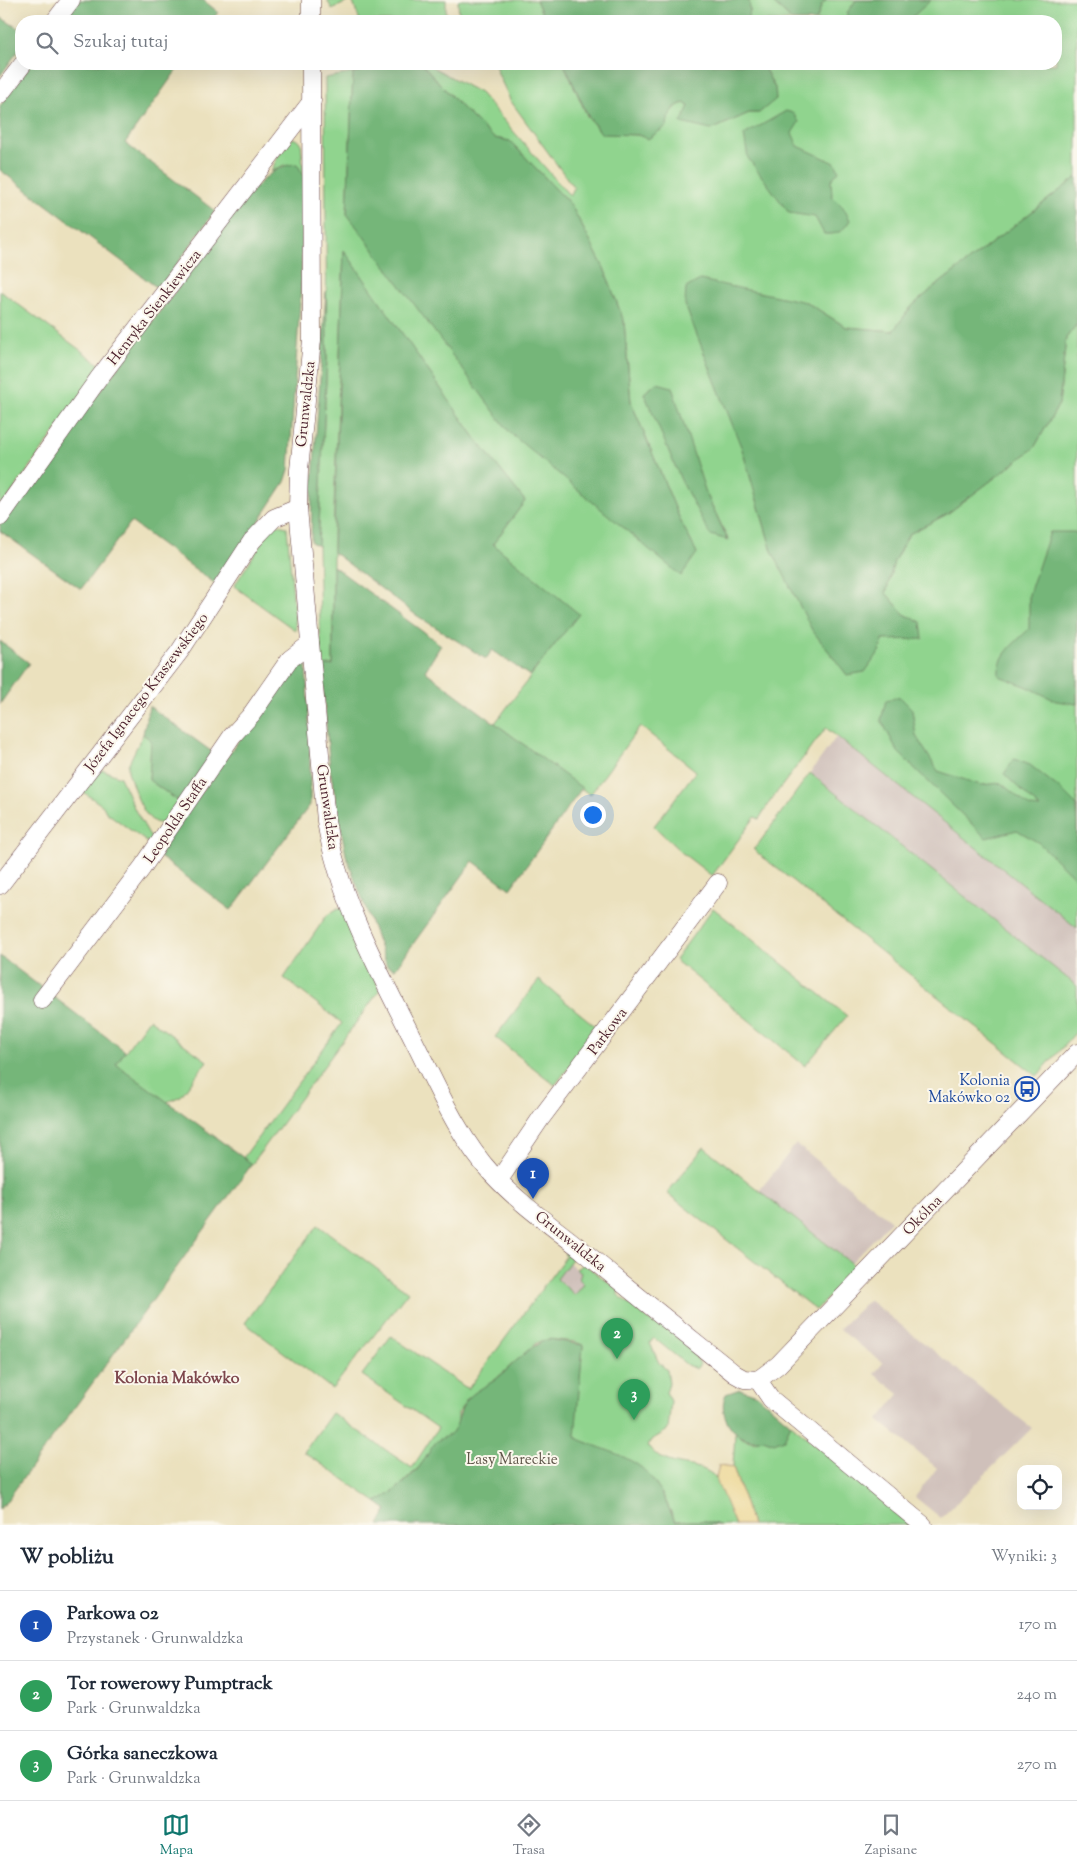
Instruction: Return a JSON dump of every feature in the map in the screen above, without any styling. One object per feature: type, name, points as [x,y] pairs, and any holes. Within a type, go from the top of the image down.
[{"type":"street","points":[[60,15],[71,0]]},
{"type":"street","points":[[311,0],[311,15]]},
{"type":"street","points":[[0,94],[18,70]]},
{"type":"street","name":"Grunwaldzka","points":[[311,70],[312,340],[299,470],[298,508],[326,820],[334,855],[347,894],[381,977],[465,1138],[480,1161],[498,1180],[642,1300],[735,1374],[744,1379],[762,1378]]},
{"type":"street","name":"Henryka Sienkiewicza","points":[[0,517],[99,378],[312,101]]},
{"type":"street","name":"Józefa Ignacego Kraszewskiego","points":[[0,884],[180,651],[252,541],[274,518],[298,508]]},
{"type":"street","name":"Leopolda Staffa","points":[[42,1000],[142,868],[232,736],[251,716],[290,660],[310,644]]},
{"type":"street","name":"Parkowa","points":[[498,1180],[541,1118],[718,884]]},
{"type":"street","name":"Okólna","points":[[762,1378],[1077,1053]]},
{"type":"street","points":[[762,1378],[771,1399],[922,1525]]},
{"type":"shaded area","points":[[837,736],[1077,928],[1077,986],[810,773]]},
{"type":"shaded area","points":[[796,1144],[891,1221],[851,1263],[759,1191]]},
{"type":"shaded area","points":[[567,1261],[590,1281],[576,1298],[552,1278]]},
{"type":"shaded area","points":[[869,1300],[1032,1428],[941,1518],[915,1497],[937,1468],[878,1420],[899,1394],[874,1374],[883,1363],[839,1329]]},
{"type":"green space","points":[[78,0],[203,0],[218,12],[216,15],[67,15]]},
{"type":"green space","points":[[327,0],[352,0],[332,9]]},
{"type":"green space","points":[[352,0],[446,0],[446,15],[358,15]]},
{"type":"green space","points":[[458,0],[536,0],[543,15],[459,15]]},
{"type":"green space","points":[[536,0],[749,0],[750,11],[748,15],[543,15]]},
{"type":"green space","points":[[749,0],[770,0],[786,15],[748,15]]},
{"type":"green space","points":[[770,0],[827,0],[822,4],[818,15],[786,15]]},
{"type":"green space","points":[[827,0],[1077,0],[1077,177],[932,289],[912,306],[893,331],[846,327],[806,302],[742,449],[772,551],[880,651],[882,640],[921,622],[904,614],[886,593],[894,561],[909,534],[947,514],[1034,448],[1059,404],[1066,338],[1077,324],[1077,928],[826,728],[771,800],[759,819],[755,817],[712,876],[681,852],[654,826],[696,771],[640,726],[590,795],[495,723],[578,614],[493,544],[525,501],[476,439],[344,251],[333,533],[333,665],[321,666],[318,546],[327,359],[325,78],[353,73],[347,214],[697,553],[681,522],[631,402],[624,322],[604,268],[571,205],[510,141],[494,138],[463,109],[427,70],[438,70],[480,93],[570,196],[574,188],[510,100],[497,70],[567,70],[588,118],[602,133],[638,135],[648,139],[678,105],[685,103],[711,130],[749,113],[759,113],[775,88],[765,70],[1062,70],[1062,15],[818,15],[822,4]],"holes":[[[644,394],[706,493],[728,539]]]},
{"type":"green space","points":[[856,0],[931,0],[915,15],[847,15]]},
{"type":"green space","points":[[0,17],[15,26],[15,55],[0,76]]},
{"type":"green space","points":[[27,70],[177,70],[125,143],[215,211],[159,289],[0,170],[0,106]]},
{"type":"green space","points":[[365,70],[427,70],[463,109],[494,138],[510,141],[571,205],[604,268],[624,322],[631,402],[681,522],[697,553],[681,576],[510,433],[347,214],[353,73]]},
{"type":"green space","points":[[567,70],[765,70],[775,88],[776,99],[759,113],[749,113],[711,130],[681,123],[689,106],[684,103],[672,111],[667,126],[648,139],[638,135],[602,134],[589,118]]},
{"type":"green space","points":[[786,111],[793,113],[799,122],[792,133],[798,146],[835,163],[839,171],[831,180],[832,196],[843,207],[850,220],[839,232],[824,234],[815,217],[789,213],[748,158],[744,135]]},
{"type":"green space","points":[[293,138],[301,142],[304,176],[284,165],[271,172],[278,156]]},
{"type":"green space","points":[[297,164],[304,176],[301,287],[289,470],[285,482],[217,585],[131,522],[81,589],[0,531],[0,524],[233,214],[269,175],[277,169]]},
{"type":"green space","points":[[1077,177],[1077,324],[1066,338],[1059,404],[1034,448],[947,514],[909,534],[894,561],[886,593],[904,614],[921,622],[923,639],[883,640],[880,651],[865,672],[847,675],[812,630],[772,551],[742,449],[685,305],[686,288],[700,280],[806,302],[846,327],[893,331],[912,306],[932,289]]},
{"type":"green space","points":[[344,250],[476,439],[525,501],[493,544],[579,614],[530,676],[492,650],[486,659],[416,615],[333,552]]},
{"type":"green space","points":[[0,291],[102,366],[0,509]]},
{"type":"green space","points":[[326,292],[327,359],[318,546],[311,542],[312,493]]},
{"type":"green space","points":[[657,383],[672,387],[706,493],[728,540],[710,535],[681,480],[644,393]]},
{"type":"green space","points":[[274,524],[287,527],[296,631],[234,586]]},
{"type":"green space","points":[[1050,532],[1075,532],[1077,535],[1077,704],[1056,701],[1028,687],[999,676],[999,669],[1004,656],[1013,644],[1029,629],[1029,594]]},
{"type":"green space","points":[[333,566],[441,645],[425,671],[582,788],[510,889],[473,861],[395,969],[387,966],[346,855],[330,769],[321,666],[333,665]]},
{"type":"green space","points":[[0,641],[29,663],[0,704]]},
{"type":"green space","points":[[300,661],[306,665],[310,740],[310,805],[231,910],[156,854],[291,669]]},
{"type":"green space","points":[[900,697],[912,709],[916,736],[938,771],[981,785],[1001,783],[1030,807],[1040,808],[1004,774],[1014,759],[1030,765],[1059,788],[1077,806],[1077,880],[1039,843],[1017,830],[986,838],[898,752],[881,720],[886,700]]},
{"type":"green space","points":[[149,706],[215,754],[181,803],[149,780],[151,740],[143,734]]},
{"type":"green space","points":[[143,734],[151,740],[149,780],[181,803],[166,821],[159,823],[152,820],[146,814],[128,771],[128,765]]},
{"type":"green space","points":[[103,770],[120,777],[135,810],[153,841],[152,846],[106,812],[103,806],[82,791],[96,772]]},
{"type":"green space","points":[[810,773],[1077,986],[1077,1031],[1037,1076],[754,850]]},
{"type":"green space","points":[[713,908],[847,1016],[805,1066],[675,960]]},
{"type":"green space","points":[[338,909],[345,909],[380,990],[252,1164],[243,1158],[342,1023],[284,978],[327,915]]},
{"type":"green space","points":[[0,956],[125,1051],[116,1064],[252,1164],[0,1510]]},
{"type":"green space","points":[[539,980],[599,1029],[555,1085],[495,1037]]},
{"type":"green space","points":[[149,1019],[207,1061],[181,1096],[167,1102],[116,1064]]},
{"type":"green space","points":[[704,1147],[857,1268],[816,1310],[667,1193]]},
{"type":"green space","points":[[318,1225],[408,1292],[332,1389],[245,1323]]},
{"type":"green space","points":[[570,1250],[572,1259],[557,1279],[575,1295],[584,1284],[579,1279],[581,1273],[576,1269],[584,1264],[620,1291],[617,1294],[654,1324],[657,1321],[694,1350],[700,1365],[696,1369],[687,1365],[654,1338],[650,1343],[659,1363],[667,1370],[669,1383],[666,1392],[671,1401],[668,1430],[653,1439],[648,1446],[664,1459],[701,1469],[709,1472],[716,1478],[735,1525],[719,1525],[705,1521],[675,1521],[663,1495],[642,1469],[574,1437],[583,1345],[575,1342],[549,1339],[536,1343],[496,1379],[467,1399],[458,1413],[458,1423],[453,1431],[446,1438],[436,1442],[422,1464],[388,1497],[376,1502],[304,1452],[332,1413],[412,1468],[438,1428],[362,1375],[391,1336],[468,1389],[566,1256],[564,1254]]},
{"type":"green space","name":"Lasy Mareckie","points":[[549,1339],[583,1345],[575,1437],[626,1458],[642,1468],[657,1486],[675,1521],[705,1521],[719,1525],[379,1525],[387,1510],[376,1502],[408,1479],[435,1443],[451,1433],[457,1424],[464,1404],[470,1397],[495,1380],[527,1351]]},
{"type":"green space","points":[[740,1389],[757,1395],[791,1424],[784,1439],[774,1443],[763,1439],[754,1440],[738,1434],[731,1428],[723,1403],[726,1394]]},
{"type":"green space","points":[[791,1424],[911,1525],[752,1525],[733,1467],[735,1433],[744,1439],[754,1442]]},
{"type":"sand","points":[[719,1465],[733,1467],[752,1525],[735,1525],[716,1479]]},
{"type":"place","name":"Kolonia Makówko 02","points":[[1027,1089]]},
{"type":"place","name":"Parkowa 02","points":[[533,1199]]},
{"type":"place","name":"Tor rowerowy Pumptrack","points":[[617,1359]]},
{"type":"place","name":"Górka saneczkowa","points":[[634,1420]]},
{"type":"district","name":"Kolonia Makówko","points":[[177,1377]]}]
